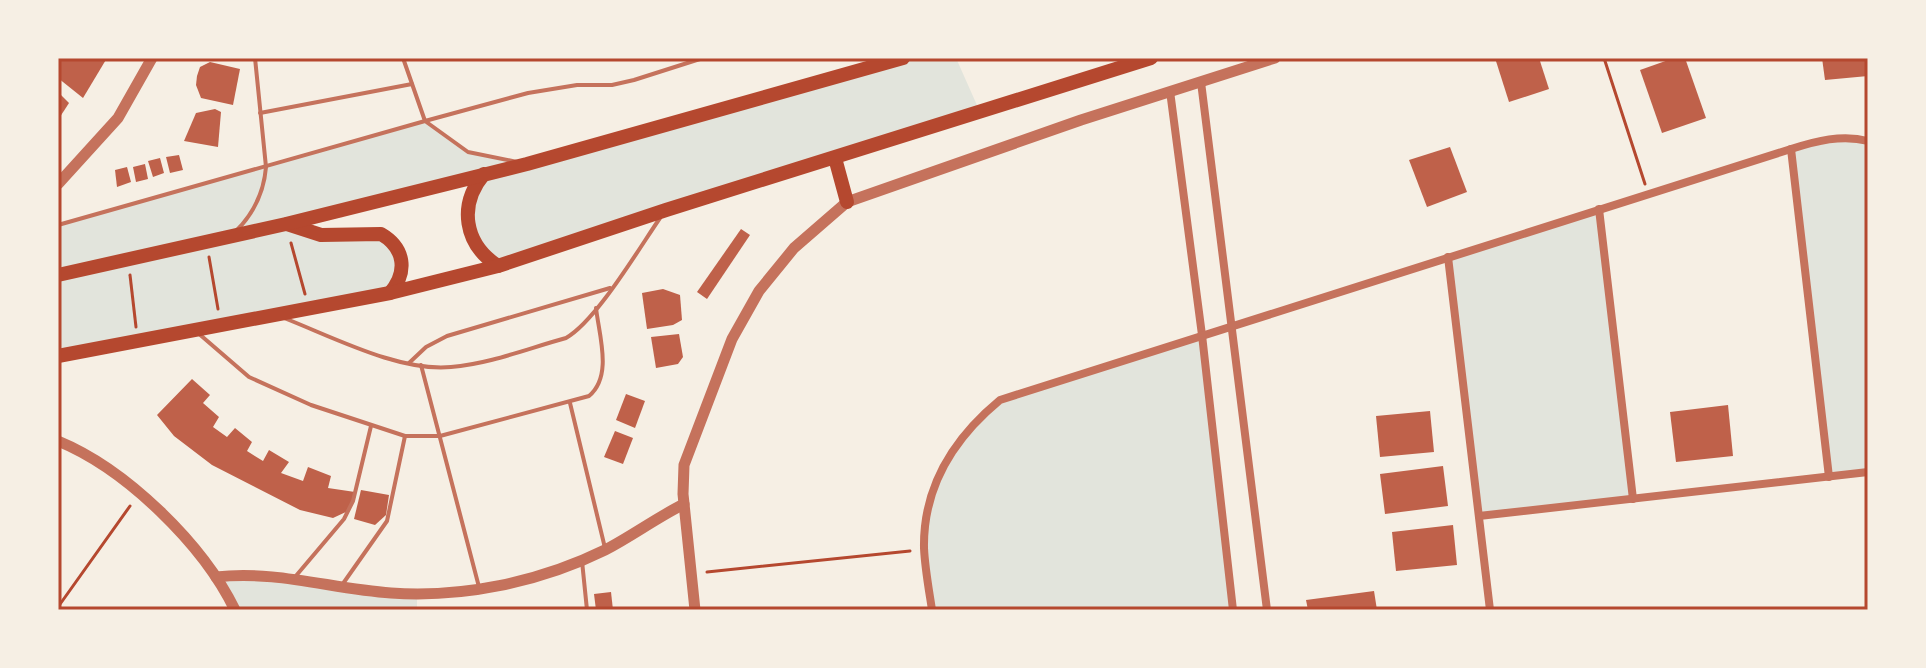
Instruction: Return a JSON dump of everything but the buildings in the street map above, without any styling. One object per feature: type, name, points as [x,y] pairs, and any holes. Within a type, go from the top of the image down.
[{"type":"main road","points":[[58,275],[286,224],[527,164],[903,58]]},
{"type":"main road","points":[[58,356],[309,310],[498,266],[1151,58]]},
{"type":"main road","points":[[835,158],[847,202]]},
{"type":"main road","points":[[484,174],[471,194],[467,218],[479,251],[498,266]]},
{"type":"main road","points":[[286,224],[321,235],[381,234],[389,238],[399,252],[402,270],[390,293]]},
{"type":"street","points":[[58,184],[118,118],[152,58]]},
{"type":"street","points":[[695,610],[684,504],[684,465],[732,339],[759,291],[794,248],[847,202],[1275,58]]},
{"type":"street","points":[[1201,82],[1267,610]]},
{"type":"street","points":[[1170,91],[1233,610]]},
{"type":"street","points":[[932,610],[924,549],[932,492],[958,440],[1000,400],[1791,149],[1818,141],[1852,137],[1868,141]]},
{"type":"street","points":[[1791,149],[1829,477]]},
{"type":"street","points":[[1599,209],[1633,499]]},
{"type":"street","points":[[1448,257],[1490,610]]},
{"type":"street","points":[[58,441],[80,450],[140,493],[216,577],[235,610]]},
{"type":"street","points":[[1479,516],[1868,472]]},
{"type":"street","points":[[216,577],[255,574],[396,594],[479,589],[532,578],[582,560],[684,504]]},
{"type":"lane","points":[[231,236],[251,212],[265,183],[255,58]]},
{"type":"lane","points":[[403,58],[425,121],[468,152],[527,164]]},
{"type":"lane","points":[[58,225],[528,93],[577,85],[612,85],[703,58]]},
{"type":"lane","points":[[260,113],[412,84]]},
{"type":"lane","points":[[278,316],[409,363],[449,368],[472,364],[566,338],[584,326],[666,210]]},
{"type":"lane","points":[[409,363],[426,347],[447,336],[611,288]]},
{"type":"lane","points":[[196,331],[249,377],[311,405],[405,436],[440,436],[589,396],[601,381],[603,368],[596,308]]},
{"type":"lane","points":[[421,365],[479,589]]},
{"type":"lane","points":[[570,403],[605,550]]},
{"type":"lane","points":[[294,578],[344,519],[353,501],[371,426]]},
{"type":"lane","points":[[340,588],[387,521],[405,436]]},
{"type":"lane","points":[[582,560],[587,610]]},
{"type":"path","points":[[1604,58],[1648,194]]},
{"type":"path","points":[[286,224],[309,310]]},
{"type":"path","points":[[206,242],[221,327]]},
{"type":"path","points":[[128,259],[138,342]]},
{"type":"path","points":[[58,607],[140,493]]},
{"type":"path","points":[[691,574],[924,549]]},
{"type":"shaded area","points":[[903,58],[956,58],[980,112],[498,266],[473,241],[477,183],[286,224],[370,234],[395,245],[396,286],[58,357],[58,225],[425,121],[468,152],[524,163]]},
{"type":"shaded area","points":[[1852,137],[1868,142],[1868,472],[1829,477],[1791,149]]},
{"type":"shaded area","points":[[1599,209],[1633,499],[1479,516],[1448,257]]},
{"type":"shaded area","points":[[1202,335],[1233,610],[932,610],[926,520],[943,465],[1000,400]]},
{"type":"shaded area","points":[[216,577],[417,594],[417,610],[235,610]]}]
